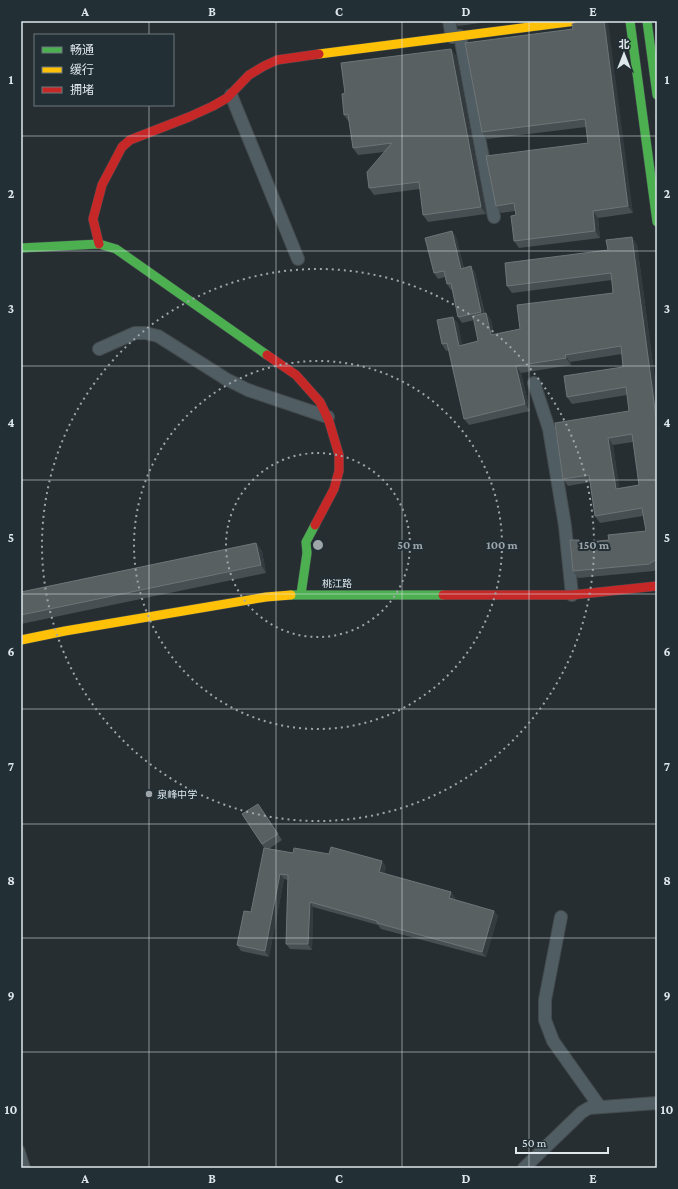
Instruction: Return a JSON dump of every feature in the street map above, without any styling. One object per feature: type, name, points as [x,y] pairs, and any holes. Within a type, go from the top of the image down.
[{"type":"street","points":[[449,21],[456,36],[494,217]]},
{"type":"street","points":[[99,244],[93,219],[102,185],[122,147],[130,140],[198,114],[231,94],[250,74],[277,60],[576,21]]},
{"type":"street","points":[[630,21],[657,222]]},
{"type":"street","points":[[647,21],[657,95]]},
{"type":"street","points":[[231,94],[298,259]]},
{"type":"street","points":[[21,248],[99,244],[116,249],[296,375],[320,402],[328,417],[339,455],[339,471],[334,489],[306,542],[307,553],[301,594]]},
{"type":"street","points":[[99,349],[136,333],[145,333],[158,336],[226,379],[242,387],[328,417]]},
{"type":"street","points":[[534,383],[549,429],[565,526],[572,595]]},
{"type":"street","name":"桃江路","points":[[21,640],[65,631],[266,597],[301,594],[572,595],[657,586]]},
{"type":"street","points":[[561,917],[546,1000],[545,1020],[553,1041],[600,1107]]},
{"type":"street","points":[[524,1168],[582,1112],[589,1108],[657,1103]]},
{"type":"lane","points":[[21,1149],[27,1168]]},
{"type":"building","points":[[578,21],[604,21],[628,206],[593,211],[595,231],[514,241],[511,216],[516,215],[514,203],[496,206],[486,156],[588,143],[585,119],[482,132],[465,43],[573,29],[572,24]]},
{"type":"building","points":[[451,49],[481,207],[423,215],[419,182],[369,188],[367,172],[392,143],[353,148],[348,114],[344,115],[342,94],[345,93],[341,63]]},
{"type":"building","points":[[452,231],[461,269],[471,266],[481,312],[458,317],[451,283],[447,284],[444,271],[434,273],[425,238]]},
{"type":"building","points":[[632,237],[657,424],[657,559],[649,564],[573,571],[570,540],[579,540],[579,543],[609,540],[608,535],[646,531],[642,508],[595,516],[589,475],[563,479],[555,423],[629,411],[626,387],[567,397],[564,376],[623,367],[621,346],[565,355],[566,358],[516,366],[525,404],[464,419],[447,343],[442,344],[437,320],[453,317],[459,346],[478,341],[473,316],[486,313],[491,335],[520,329],[517,305],[613,293],[611,273],[507,286],[505,263],[608,250],[606,240]],"holes":[[[632,434],[639,485],[616,489],[608,438]]]},
{"type":"building","points":[[256,543],[261,565],[21,615],[21,592]]},
{"type":"building","points":[[258,804],[278,834],[262,844],[242,814]]},
{"type":"building","points":[[331,847],[382,861],[379,872],[451,892],[449,898],[494,911],[482,952],[377,923],[377,921],[310,902],[308,944],[286,944],[288,875],[280,874],[265,951],[237,945],[244,911],[251,912],[264,848],[293,853],[294,848],[329,854]]},
{"type":"traffic: fast","points":[[630,21],[657,222]]},
{"type":"traffic: fast","points":[[647,21],[657,95]]},
{"type":"traffic: fast","points":[[21,248],[99,244],[116,249],[267,355]]},
{"type":"traffic: fast","points":[[301,594],[307,553],[306,542],[315,525]]},
{"type":"traffic: fast","points":[[291,595],[443,595]]},
{"type":"traffic: slow","points":[[319,54],[576,21]]},
{"type":"traffic: slow","points":[[21,640],[65,631],[266,597],[291,595]]},
{"type":"traffic: jam","points":[[99,244],[93,219],[102,185],[122,147],[130,140],[213,106],[227,98],[249,75],[277,60],[319,54]]},
{"type":"traffic: jam","points":[[267,355],[296,375],[320,402],[329,421],[339,455],[339,471],[334,489],[315,525]]},
{"type":"traffic: jam","points":[[443,595],[572,595],[657,586]]},
{"type":"place","name":"泉峰中学","points":[[149,794]]}]
